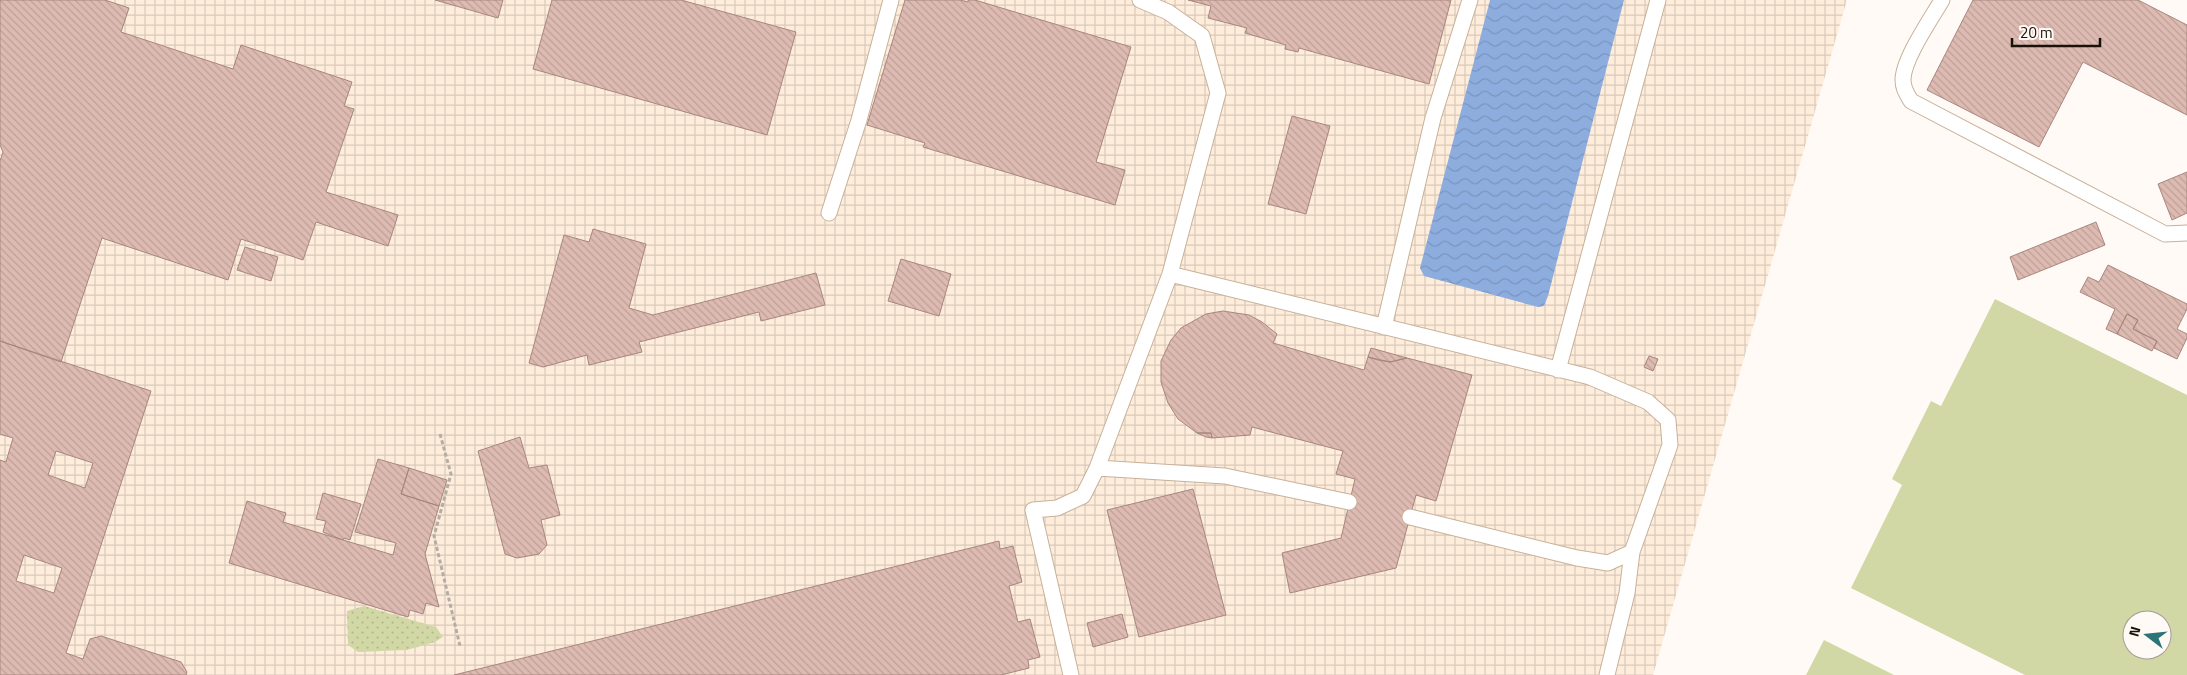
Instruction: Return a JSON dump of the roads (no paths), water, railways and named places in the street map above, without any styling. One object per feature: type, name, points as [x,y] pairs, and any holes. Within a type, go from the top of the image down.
[{"type":"lane","points":[[829,213],[859,120],[891,0]]},
{"type":"lane","points":[[1071,675],[1033,510],[1057,508],[1083,496],[1097,468],[1170,274],[1218,93],[1202,36],[1168,12],[1140,0]]},
{"type":"lane","points":[[1384,326],[1433,118],[1470,0]]},
{"type":"lane","points":[[1558,370],[1658,0]]},
{"type":"lane","points":[[1942,0],[1907,61],[1903,78],[1904,90],[1911,101],[2165,234],[2187,233]]},
{"type":"lane","points":[[1170,274],[1590,377],[1648,402],[1668,420],[1670,445],[1632,552],[1627,593],[1607,675]]},
{"type":"lane","points":[[1097,468],[1225,476],[1350,502]]},
{"type":"lane","points":[[1410,517],[1577,558],[1608,563],[1632,552]]},
{"type":"water","points":[[1490,0],[1624,0],[1548,296],[1544,306],[1538,307],[1424,276],[1420,268]]}]
